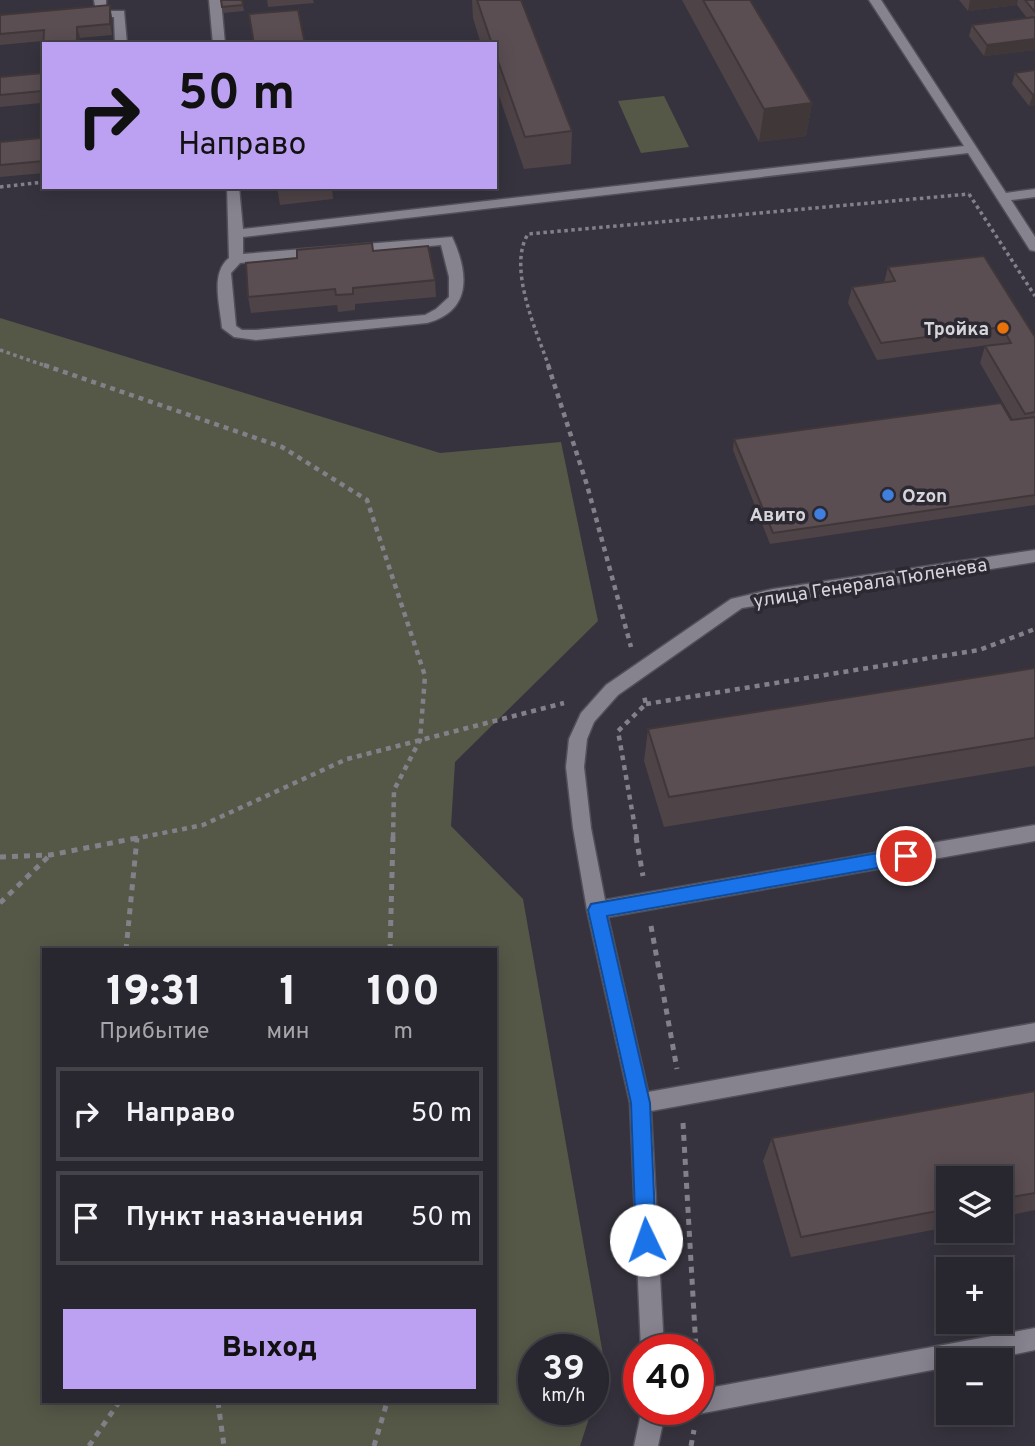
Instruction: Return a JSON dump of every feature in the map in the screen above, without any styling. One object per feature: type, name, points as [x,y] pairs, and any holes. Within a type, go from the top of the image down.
[{"type":"street","points":[[100,0],[101,15],[120,13],[121,42]]},
{"type":"street","points":[[215,0],[219,42]]},
{"type":"street","points":[[876,0],[1035,247]]},
{"type":"street","points":[[237,234],[974,149]]},
{"type":"street","points":[[233,189],[236,259]]},
{"type":"street","points":[[1003,197],[1035,193]]},
{"type":"street","points":[[447,240],[236,259],[226,267],[224,273],[229,328],[239,334],[256,335],[427,319],[442,313],[453,304],[458,295],[447,240],[452,209]]},
{"type":"street","name":"улица Генерала Тюленева","points":[[651,1334],[640,1103],[597,910],[582,828],[575,767],[578,739],[587,718],[612,691],[737,603],[774,595],[1035,556]]},
{"type":"street","points":[[597,910],[1035,833]]},
{"type":"street","points":[[640,1103],[1035,1032]]},
{"type":"street","points":[[714,1399],[1035,1339]]},
{"type":"street","points":[[646,1446],[652,1425]]},
{"type":"path","points":[[0,187],[42,183]]},
{"type":"path","points":[[0,350],[282,447],[367,500],[425,676],[420,740],[394,790],[390,948]]},
{"type":"path","points":[[646,704],[979,650],[1035,629]]},
{"type":"path","points":[[0,857],[50,855],[203,825],[347,759],[612,691]]},
{"type":"path","points":[[126,948],[137,838]]},
{"type":"path","points":[[0,903],[50,855]]},
{"type":"path","points":[[89,1446],[118,1403]]},
{"type":"path","points":[[218,1403],[224,1446]]},
{"type":"path","points":[[374,1446],[387,1403]]},
{"type":"green space","points":[[664,96],[689,147],[641,153],[618,101]]},
{"type":"green space","points":[[0,318],[440,453],[561,442],[598,621],[455,762],[451,826],[523,899],[599,1334],[518,1334],[518,1425],[587,1425],[580,1446],[0,1446]]},
{"type":"building","points":[[221,0],[242,0],[243,5],[222,7]]},
{"type":"building","points":[[477,0],[521,0],[572,131],[525,137],[497,59],[497,42],[491,42]]},
{"type":"building","points":[[703,0],[750,0],[812,103],[764,109]]},
{"type":"building","points":[[1025,0],[1035,0],[1035,12]]},
{"type":"building","points":[[110,5],[110,24],[77,27],[77,42],[43,42],[44,30],[0,34],[0,15]]},
{"type":"building","points":[[298,10],[305,42],[254,42],[249,14]]},
{"type":"building","points":[[1035,17],[1035,39],[987,45],[972,25]]},
{"type":"building","points":[[1035,70],[1035,94],[1033,95],[1015,73]]},
{"type":"building","points":[[42,73],[42,161],[0,165],[0,142],[40,138],[41,91],[0,95],[0,77]]},
{"type":"building","points":[[372,243],[373,251],[428,246],[435,280],[353,288],[353,294],[336,295],[335,289],[248,297],[246,263],[297,258],[297,250]]},
{"type":"building","points":[[984,256],[1035,337],[1035,412],[1025,414],[985,346],[1011,343],[1002,327],[881,343],[852,287],[895,281],[888,267]]},
{"type":"building","points":[[1001,403],[1011,420],[1035,417],[1035,495],[773,533],[734,439]]},
{"type":"building","points":[[1035,668],[1035,738],[669,797],[648,729]]},
{"type":"building","points":[[1035,1091],[1035,1193],[1013,1197],[1013,1166],[936,1166],[936,1211],[801,1237],[772,1138]]},
{"type":"place","name":"Тройка","points":[[1003,328]]},
{"type":"place","name":"Ozon","points":[[888,495]]},
{"type":"place","name":"Авито","points":[[820,514]]},
{"type":"route","points":[[646,1240],[640,1103],[597,910],[906,856]]}]
